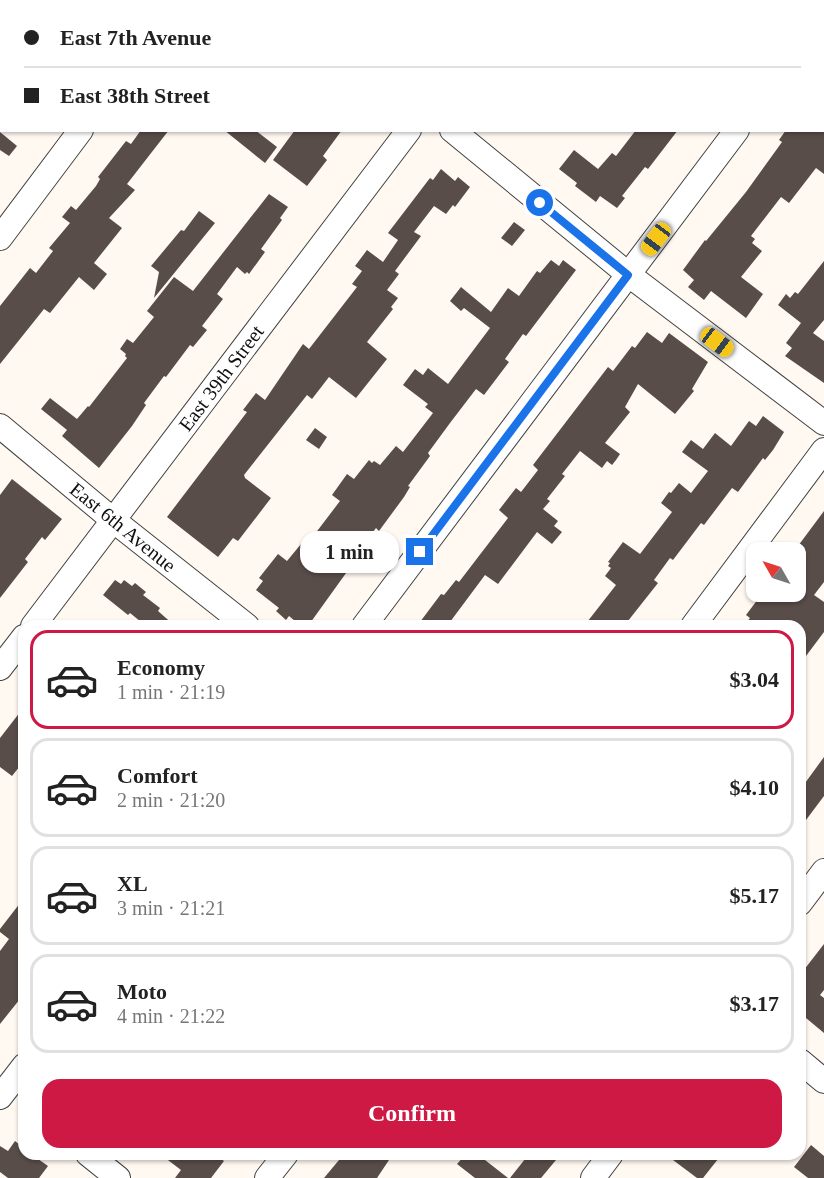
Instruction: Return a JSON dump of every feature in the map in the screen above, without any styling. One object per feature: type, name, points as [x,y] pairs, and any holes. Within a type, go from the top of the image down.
[{"type":"street","points":[[0,238],[80,132]]},
{"type":"street","name":"East 39th Street","points":[[38,620],[407,132]]},
{"type":"street","points":[[454,132],[628,275],[824,423]]},
{"type":"street","points":[[369,620],[735,132]]},
{"type":"street","name":"East 6th Avenue","points":[[0,426],[113,520],[239,620]]},
{"type":"street","points":[[697,620],[824,450]]},
{"type":"street","points":[[0,668],[18,645]]},
{"type":"street","points":[[806,895],[824,871]]},
{"type":"street","points":[[806,1066],[824,1081]]},
{"type":"street","points":[[8,1092],[18,1076]]},
{"type":"street","points":[[95,1160],[117,1178]]},
{"type":"street","points":[[267,1178],[281,1160]]},
{"type":"street","points":[[593,1178],[607,1160]]},
{"type":"building","points":[[0,132],[17,146],[9,156],[0,150]]},
{"type":"building","points":[[140,132],[167,132],[127,184],[135,190],[109,218],[122,228],[94,263],[107,274],[94,290],[79,277],[50,313],[44,309],[0,364],[0,306],[30,268],[36,273],[53,251],[49,248],[70,223],[62,217],[71,206],[76,210],[96,186],[100,179],[98,177],[126,141],[131,144]]},
{"type":"building","points":[[226,132],[258,132],[277,147],[265,163]]},
{"type":"building","points":[[294,132],[341,132],[323,156],[327,160],[307,186],[273,160]]},
{"type":"building","points":[[634,132],[676,132],[648,169],[645,167],[622,196],[625,198],[617,208],[600,196],[596,202],[575,186],[577,183],[559,169],[574,150],[598,169],[612,153],[616,156]]},
{"type":"building","points":[[785,132],[824,132],[824,174],[816,168],[789,203],[781,197],[751,236],[755,239],[752,243],[762,251],[741,277],[763,294],[746,318],[711,291],[704,300],[688,287],[694,280],[683,270],[746,192],[782,142],[779,140]]},
{"type":"building","points":[[441,169],[455,181],[458,177],[470,187],[455,207],[453,205],[446,214],[434,206],[414,232],[421,236],[395,271],[399,274],[387,290],[398,298],[391,307],[393,309],[367,342],[387,359],[356,398],[329,377],[312,399],[307,395],[244,475],[271,498],[238,541],[233,538],[218,557],[167,517],[247,412],[243,410],[256,393],[265,400],[303,344],[309,349],[357,287],[352,284],[362,271],[355,266],[367,250],[383,262],[398,240],[388,233],[430,178],[433,180]]},
{"type":"building","points":[[269,194],[288,207],[280,218],[282,220],[261,249],[265,252],[249,274],[247,272],[245,274],[237,267],[217,294],[223,299],[202,326],[207,330],[193,347],[190,345],[166,377],[164,376],[144,403],[146,405],[132,426],[99,468],[62,436],[67,430],[41,409],[50,398],[77,419],[127,358],[120,349],[127,339],[133,343],[154,317],[147,311],[174,277],[193,291]]},
{"type":"building","points":[[199,211],[215,223],[154,298],[159,272],[151,266],[181,230],[184,231]]},
{"type":"building","points":[[514,222],[525,230],[512,246],[501,238]]},
{"type":"building","points":[[551,260],[559,266],[563,260],[576,270],[526,336],[523,334],[505,359],[509,362],[484,395],[476,389],[450,423],[428,453],[430,456],[408,486],[410,487],[404,497],[379,531],[376,528],[357,553],[359,555],[312,620],[294,620],[289,616],[286,620],[276,611],[279,608],[256,590],[263,581],[259,578],[278,554],[287,561],[301,544],[305,547],[340,501],[332,495],[347,474],[354,479],[369,460],[380,465],[396,446],[403,452],[433,413],[425,407],[428,404],[403,385],[415,369],[423,375],[428,368],[448,384],[490,328],[464,308],[461,311],[450,301],[461,287],[491,312],[508,288],[519,296],[537,271],[540,273]]},
{"type":"building","points":[[824,261],[824,320],[813,333],[824,341],[824,383],[785,356],[792,348],[786,343],[801,323],[778,305],[786,294],[790,298],[795,292],[798,294]]},
{"type":"building","points":[[647,332],[662,343],[669,333],[708,362],[692,389],[694,391],[675,414],[638,384],[625,407],[630,412],[605,443],[620,454],[612,465],[607,461],[602,468],[580,451],[562,474],[565,476],[547,499],[550,501],[543,509],[558,521],[554,526],[562,532],[552,544],[537,532],[498,584],[485,575],[451,620],[422,620],[441,594],[444,595],[456,580],[459,582],[508,518],[499,510],[516,488],[521,492],[538,470],[533,465],[608,367],[613,371],[632,346],[635,348]]},
{"type":"building","points":[[763,416],[784,432],[773,450],[765,460],[763,458],[738,492],[732,488],[673,560],[670,558],[654,580],[658,583],[629,620],[589,620],[616,585],[605,576],[611,568],[608,562],[623,542],[640,554],[672,512],[661,503],[669,492],[671,493],[679,483],[691,493],[708,471],[682,452],[691,440],[703,449],[715,433],[731,446],[749,421],[756,426]]},
{"type":"building","points":[[315,428],[327,437],[319,449],[306,440]]},
{"type":"building","points":[[12,479],[62,519],[45,540],[42,537],[25,559],[28,562],[0,598],[0,495]]},
{"type":"building","points":[[824,511],[824,582],[814,595],[824,602],[824,632],[806,656],[806,620],[748,620],[750,618],[746,615],[756,602],[806,602],[806,542],[801,542]]},
{"type":"building","points":[[115,580],[121,584],[124,580],[132,586],[135,583],[146,592],[143,595],[160,608],[158,611],[168,620],[139,620],[130,613],[128,615],[103,595]]},
{"type":"building","points":[[18,715],[18,768],[12,776],[0,767],[0,738]]},
{"type":"building","points":[[824,757],[824,796],[806,820],[806,782]]},
{"type":"building","points":[[18,906],[18,1002],[0,1024],[0,951],[9,939],[0,932]]},
{"type":"building","points":[[824,944],[824,990],[820,995],[824,998],[824,1033],[806,1018],[806,967]]},
{"type":"building","points":[[15,1141],[18,1143],[18,1160],[40,1160],[48,1166],[39,1178],[8,1178],[0,1172],[0,1146],[8,1151]]},
{"type":"building","points":[[811,1145],[824,1156],[824,1178],[808,1178],[794,1167],[799,1160],[806,1160],[806,1151]]},
{"type":"building","points":[[168,1160],[224,1161],[211,1178],[175,1178],[181,1170]]},
{"type":"building","points":[[339,1160],[389,1160],[377,1178],[324,1178]]},
{"type":"building","points":[[461,1160],[485,1160],[508,1178],[475,1178],[457,1164]]},
{"type":"building","points":[[524,1160],[556,1160],[541,1178],[510,1178]]},
{"type":"building","points":[[673,1160],[717,1160],[703,1178],[697,1178]]},
{"type":"route","points":[[420,552],[628,275],[540,203]]}]
